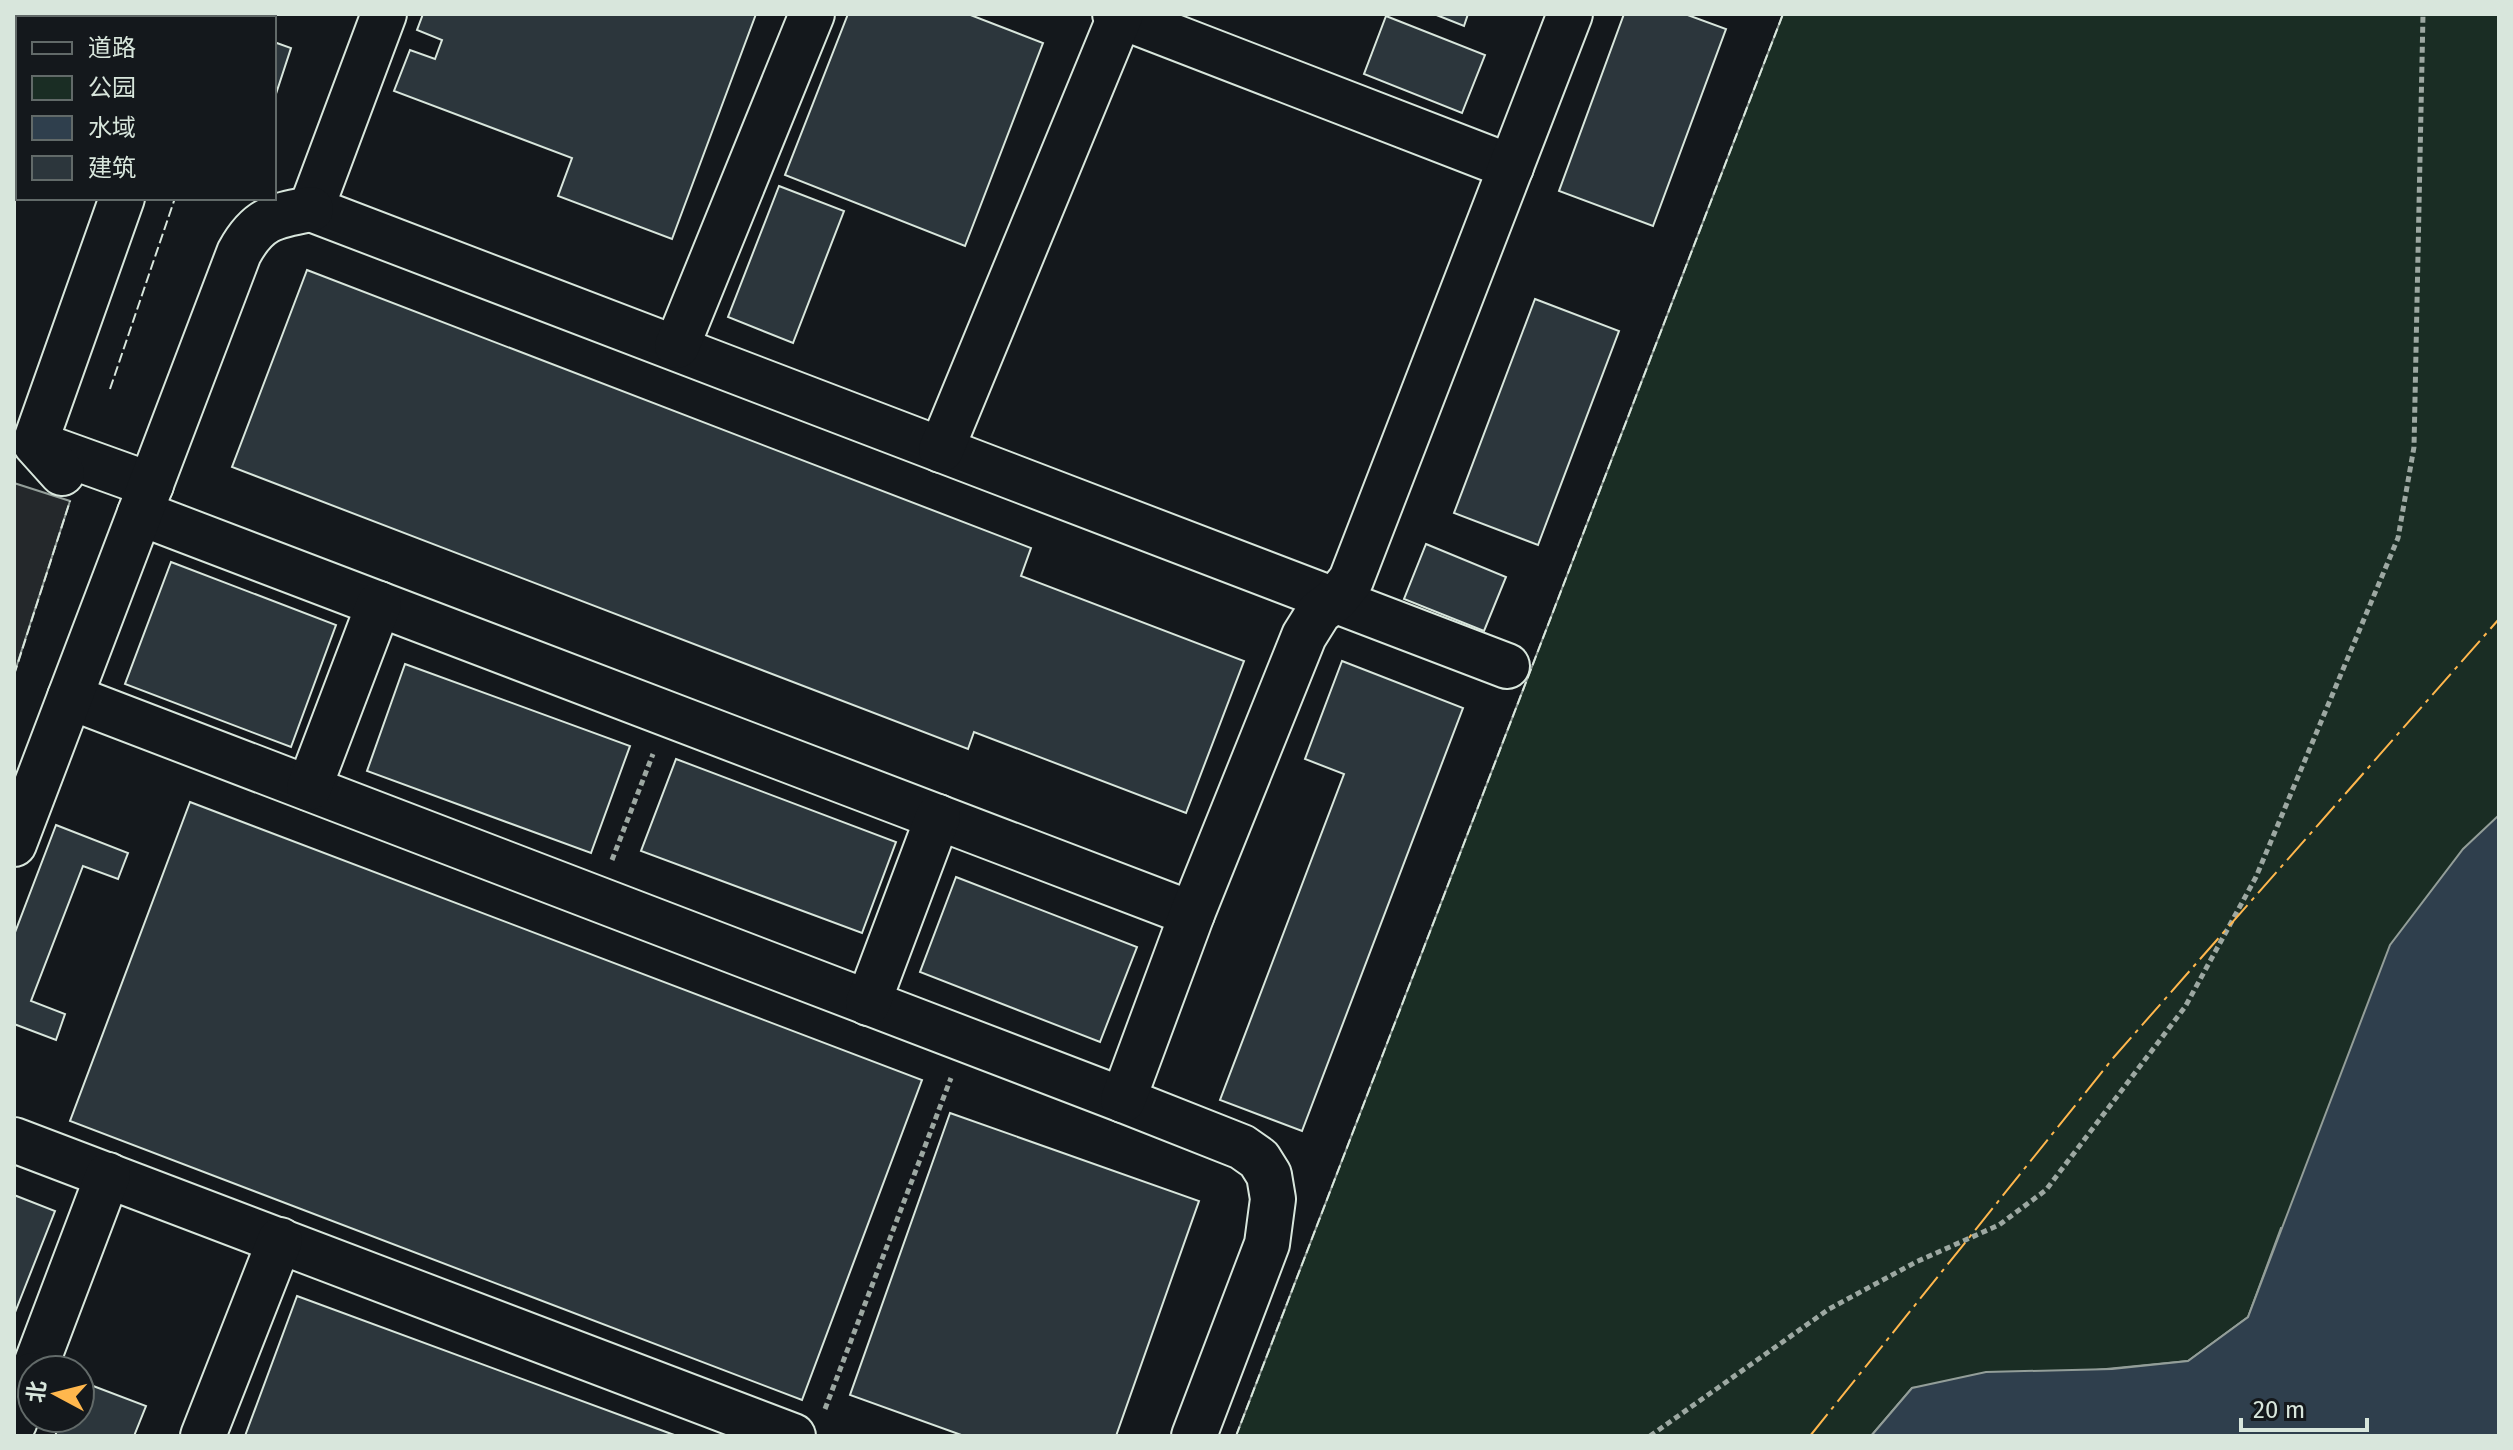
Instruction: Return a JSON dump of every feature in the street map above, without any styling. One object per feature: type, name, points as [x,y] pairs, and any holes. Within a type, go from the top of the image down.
[{"type":"street","points":[[311,209],[384,14]]},
{"type":"street","points":[[677,346],[812,14]]},
{"type":"street","points":[[1123,1100],[1192,914],[1304,636],[1319,612],[1335,600],[1351,580],[1570,14]]},
{"type":"street","points":[[941,450],[1119,15],[1511,167]]},
{"type":"street","points":[[121,200],[37,456],[146,499],[379,604],[1192,914]]},
{"type":"street","points":[[14,844],[239,253],[251,231],[274,216],[311,209],[677,346],[1507,666]]},
{"type":"street","points":[[309,788],[379,604]]},
{"type":"street","points":[[70,697],[1242,1147],[1259,1159],[1269,1175],[1273,1199],[1267,1244],[1194,1436]]},
{"type":"street","points":[[868,1003],[938,817]]},
{"type":"street","points":[[14,1140],[280,1240],[731,1425],[807,1429]]},
{"type":"street","points":[[40,1354],[108,1175]]},
{"type":"street","points":[[203,1436],[280,1240]]},
{"type":"path","points":[[1650,1436],[1829,1309],[1916,1262],[1999,1225],[2046,1190],[2185,1007],[2256,877],[2398,538],[2414,447],[2423,14]]},
{"type":"path","points":[[597,899],[668,715]]},
{"type":"path","points":[[807,1429],[966,1040]]},
{"type":"green space","points":[[1783,14],[2499,14],[2499,1234],[2281,1228],[2248,1317],[2188,1361],[1912,1388],[1871,1436],[1236,1436]]},
{"type":"shaded area","points":[[14,483],[70,501],[14,674]]},
{"type":"water","points":[[2499,815],[2499,1436],[1871,1436],[1912,1388],[1986,1372],[2112,1369],[2188,1361],[2248,1317],[2390,945],[2463,849]]},
{"type":"building","points":[[423,14],[756,14],[672,239],[558,196],[572,158],[394,91],[410,50],[435,59],[442,40],[417,30]]},
{"type":"building","points":[[848,14],[968,14],[1043,43],[965,246],[785,175]]},
{"type":"building","points":[[1434,14],[1468,14],[1464,26]]},
{"type":"building","points":[[1624,14],[1685,14],[1726,29],[1653,226],[1559,191]]},
{"type":"building","points":[[1386,16],[1485,55],[1462,113],[1364,74]]},
{"type":"building","points":[[276,43],[291,48],[276,94]]},
{"type":"building","points":[[779,186],[844,211],[793,343],[728,317]]},
{"type":"building","points":[[307,270],[1031,548],[1021,576],[1244,661],[1186,813],[974,732],[968,749],[232,467]]},
{"type":"building","points":[[1535,299],[1619,331],[1538,545],[1454,513]]},
{"type":"building","points":[[1426,544],[1506,577],[1484,631],[1404,599]]},
{"type":"building","points":[[171,562],[336,625],[291,747],[125,684]]},
{"type":"building","points":[[1342,661],[1463,708],[1302,1131],[1220,1100],[1344,774],[1305,759]]},
{"type":"building","points":[[405,664],[630,746],[591,853],[367,771]]},
{"type":"building","points":[[676,759],[896,842],[862,933],[641,851]]},
{"type":"building","points":[[190,802],[922,1080],[802,1400],[70,1121]]},
{"type":"building","points":[[56,825],[128,853],[118,879],[83,866],[31,1001],[65,1014],[56,1040],[14,1024],[14,935]]},
{"type":"building","points":[[956,877],[1137,947],[1100,1042],[920,972]]},
{"type":"building","points":[[950,1113],[1199,1201],[1116,1436],[964,1436],[850,1395]]},
{"type":"building","points":[[14,1195],[55,1211],[14,1315]]},
{"type":"building","points":[[297,1296],[677,1436],[245,1436]]},
{"type":"building","points":[[96,1387],[146,1406],[134,1436],[55,1436],[96,1434]]},
{"type":"fence","points":[[1236,1436],[1783,14]]},
{"type":"fence","points":[[110,389],[174,200]]},
{"type":"fence","points":[[14,675],[70,501]]},
{"type":"power","points":[[1810,1436],[2114,1057],[2499,619]]}]
